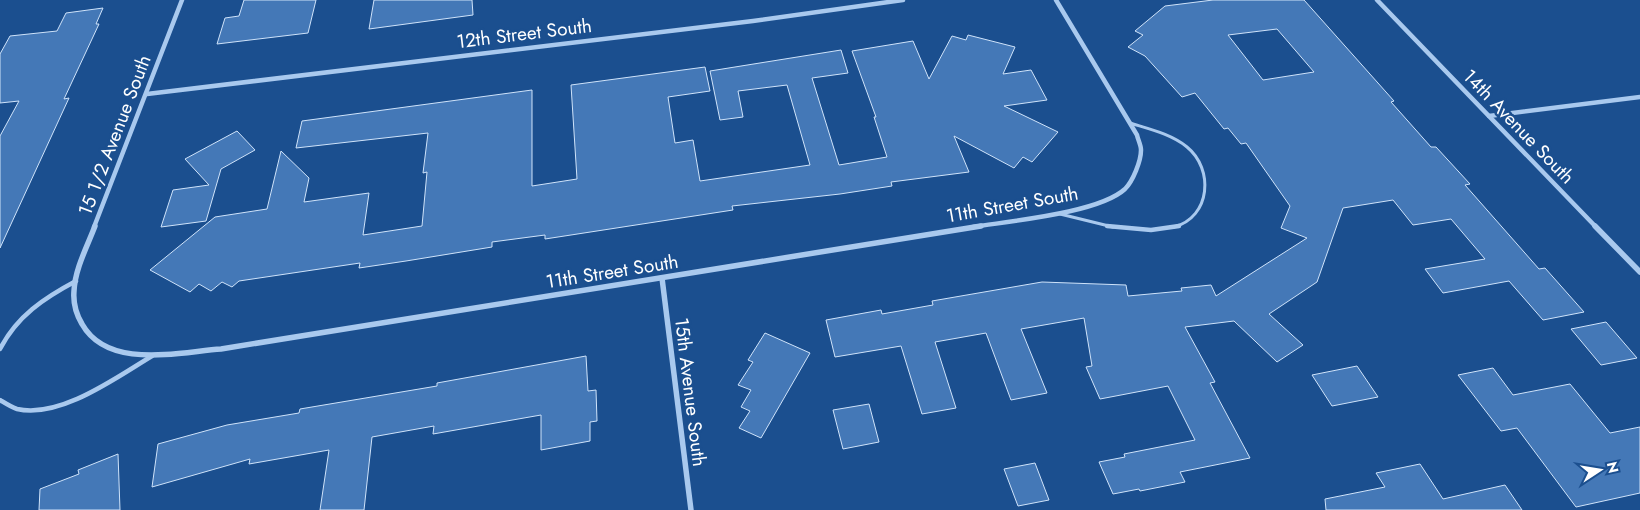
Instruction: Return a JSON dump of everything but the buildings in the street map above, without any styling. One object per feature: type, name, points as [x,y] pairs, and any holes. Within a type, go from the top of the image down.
[{"type":"street","name":"15 1/2 Avenue South","points":[[76,281],[110,181],[147,94],[182,0]]},
{"type":"street","name":"12th Street South","points":[[147,94],[753,21],[903,0]]},
{"type":"street","name":"11th Street South","points":[[76,281],[74,300],[78,317],[94,339],[116,352],[156,354],[221,350],[1058,213],[1108,200],[1126,188],[1138,165],[1141,150],[1130,123],[1056,0]]},
{"type":"street","name":"14th Avenue South","points":[[1376,0],[1640,272]]},
{"type":"street","points":[[1489,116],[1640,97]]},
{"type":"street","name":"15th Avenue South","points":[[662,278],[691,510]]},
{"type":"lane","points":[[1058,213],[1132,230],[1168,228],[1182,225],[1196,216],[1204,199],[1206,181],[1202,163],[1176,138],[1130,123]]},
{"type":"lane","points":[[0,349],[22,317],[40,300],[76,281]]},
{"type":"lane","points":[[0,400],[7,407],[38,412],[59,406],[156,354]]}]
